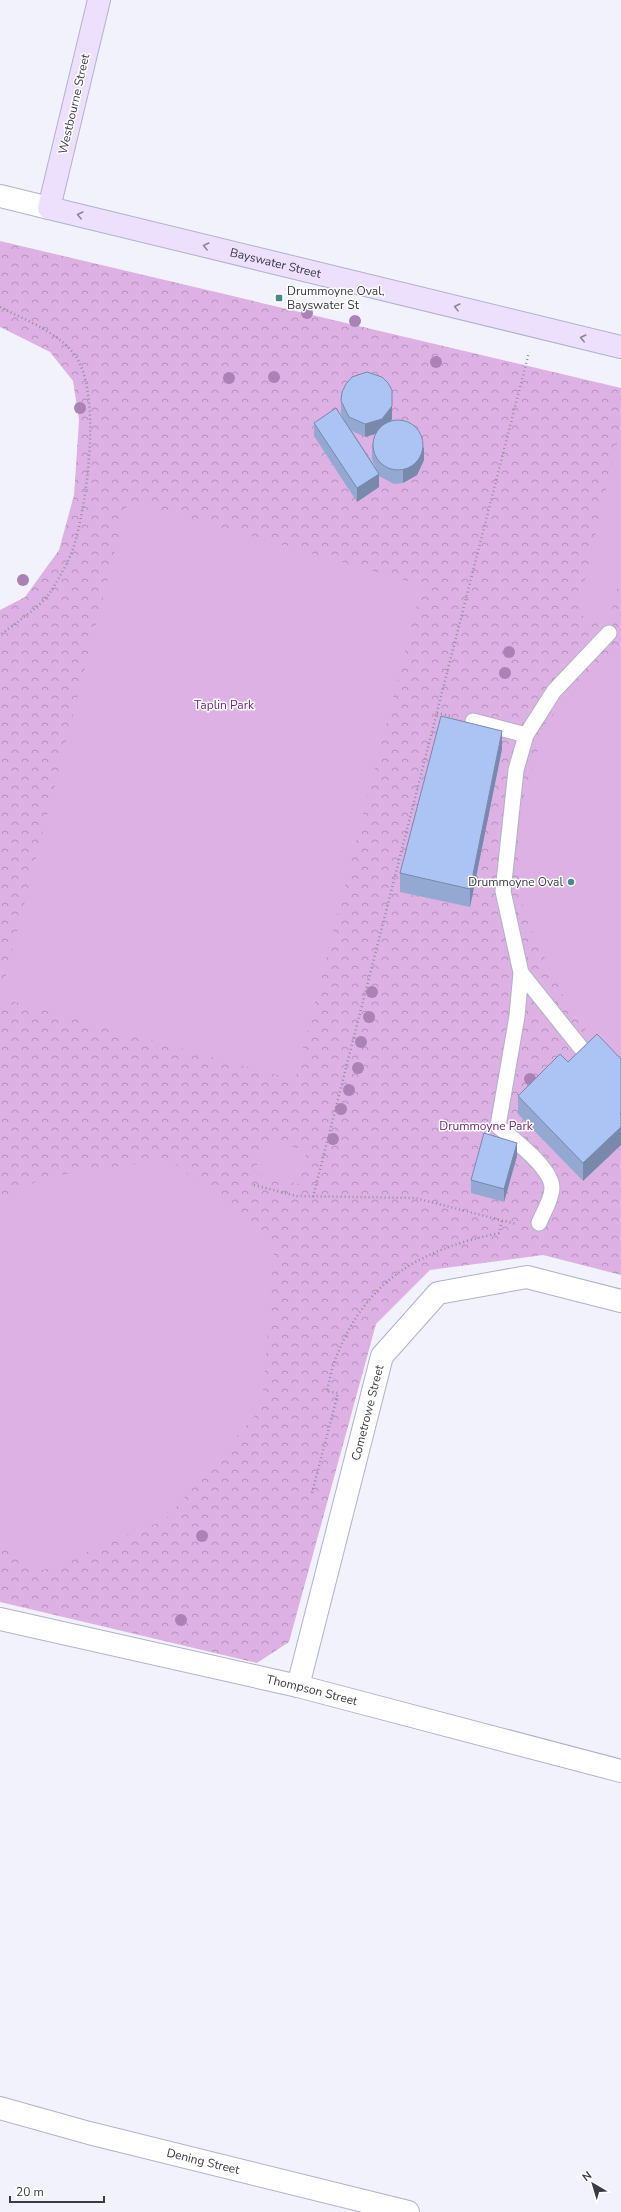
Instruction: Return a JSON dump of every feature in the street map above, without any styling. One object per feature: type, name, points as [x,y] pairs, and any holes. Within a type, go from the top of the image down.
[{"type":"street","name":"Westbourne Street","points":[[49,208],[99,0]]},
{"type":"street","name":"Bayswater Street","points":[[0,196],[621,347]]},
{"type":"street","name":"Cometrowe Street","points":[[298,1686],[382,1356],[438,1293],[527,1277],[621,1301]]},
{"type":"street","name":"Thompson Street","points":[[0,1619],[298,1686],[621,1771]]},
{"type":"street","name":"Dening Street","points":[[0,2108],[90,2134],[408,2212]]},
{"type":"lane","points":[[539,1223],[552,1189],[551,1178],[524,1148],[498,1126],[517,1016],[521,973],[503,891],[516,770],[526,735],[554,691],[609,633]]},
{"type":"lane","points":[[472,722],[526,735]]},
{"type":"lane","points":[[521,973],[581,1048]]},
{"type":"path","points":[[0,307],[43,329],[74,354],[83,370],[90,397],[89,450],[83,512],[72,550],[48,596],[0,635]]},
{"type":"path","points":[[313,1197],[536,326]]},
{"type":"path","points":[[254,1185],[297,1196],[415,1198],[524,1226]]},
{"type":"green space","name":"Taplin Park","points":[[0,241],[621,388],[621,1275],[543,1255],[430,1270],[376,1324],[289,1642],[257,1663],[0,1602],[0,610],[25,597],[59,550],[74,495],[79,420],[73,381],[50,352],[0,327]]},
{"type":"green space","points":[[621,426],[621,574],[608,625],[577,614]]},
{"type":"green space","points":[[128,501],[422,585],[295,1080],[0,998]]},
{"type":"green space","name":"Drummoyne Oval","points":[[621,647],[621,1072],[604,1055],[567,1004],[523,912],[517,851],[523,800],[546,723],[600,662]]},
{"type":"green space","points":[[263,1140],[307,1150],[299,1184],[255,1174]]},
{"type":"green space","points":[[170,1159],[274,1249],[262,1407],[165,1520],[43,1570],[0,1546],[0,1200],[45,1177]]},
{"type":"building","points":[[367,372],[382,377],[388,383],[392,390],[392,406],[382,419],[365,424],[349,417],[341,401],[342,392],[352,377]]},
{"type":"building","points":[[336,408],[379,474],[357,488],[314,423]]},
{"type":"building","points":[[398,420],[408,422],[416,427],[421,435],[423,445],[421,455],[416,463],[408,468],[398,470],[388,468],[380,463],[375,455],[373,445],[375,435],[380,427],[388,422]]},
{"type":"building","points":[[441,716],[502,731],[470,889],[400,873]]},
{"type":"building","points":[[597,1034],[621,1059],[621,1127],[583,1163],[518,1096],[560,1054],[568,1062]]},
{"type":"building","points":[[484,1133],[517,1143],[504,1189],[471,1180]]},
{"type":"place","name":"Drummoyne Oval, Bayswater St","points":[[279,298]]},
{"type":"place","name":"Drummoyne Oval","points":[[571,882]]},
{"type":"park label","name":"Drummoyne Park","points":[[486,1126]]}]
